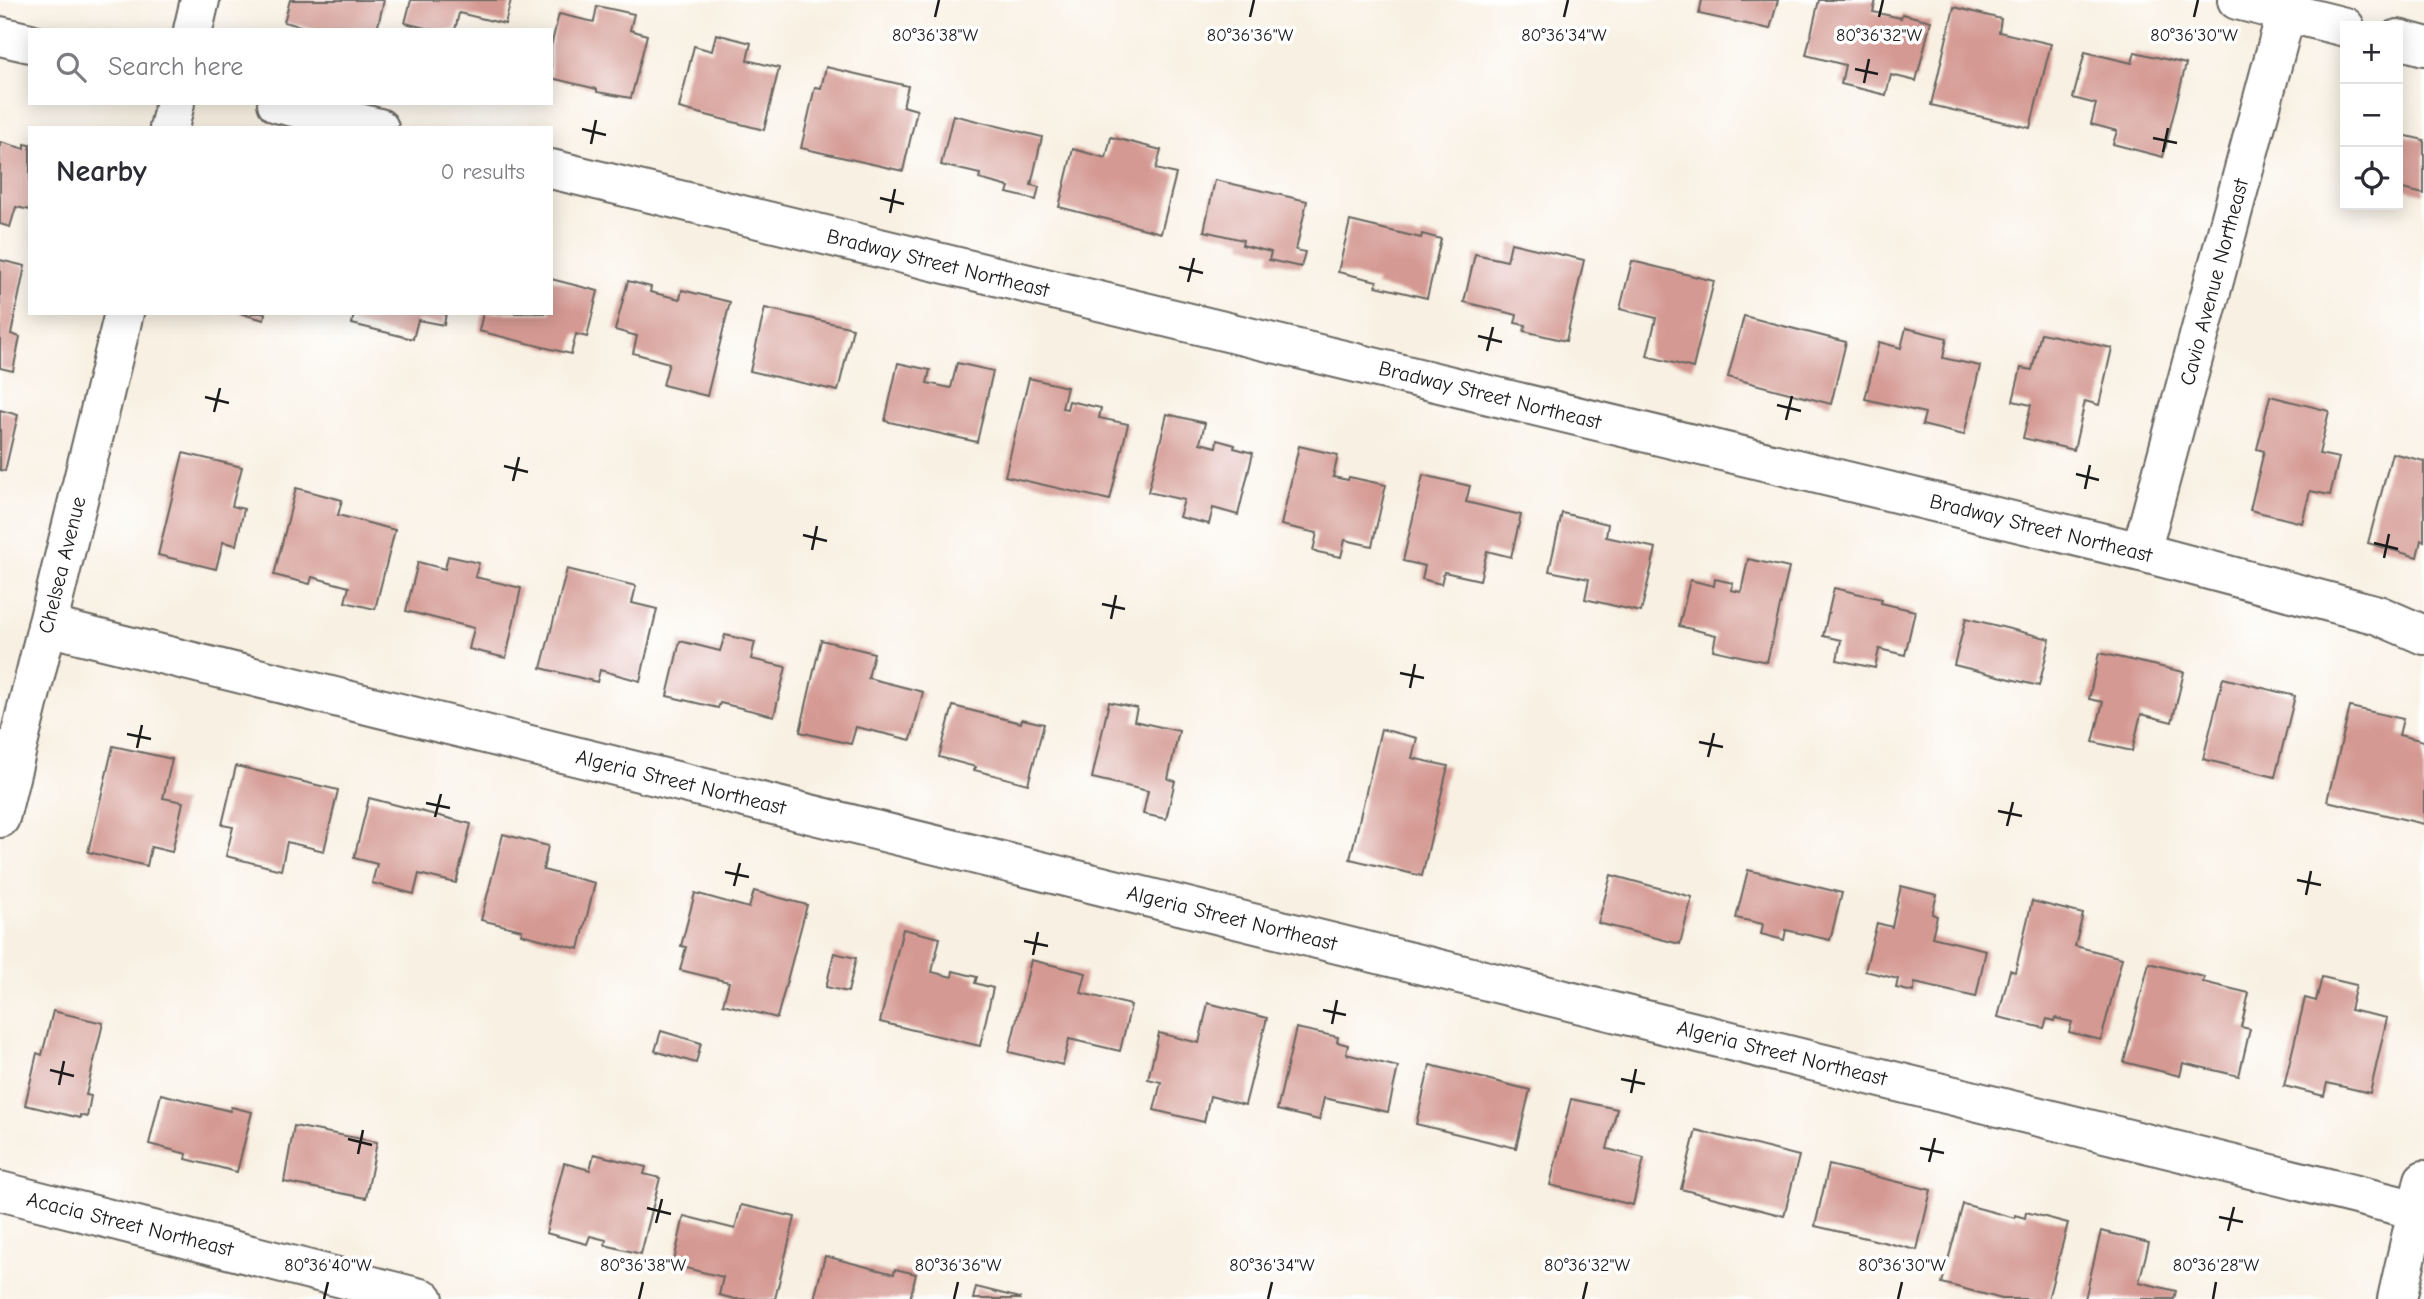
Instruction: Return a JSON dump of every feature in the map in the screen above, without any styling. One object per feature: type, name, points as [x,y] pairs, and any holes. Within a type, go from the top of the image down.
[{"type":"street","points":[[193,28],[200,0]]},
{"type":"street","points":[[2236,0],[2340,26]]},
{"type":"street","name":"Cavio Avenue Northeast","points":[[2141,552],[2286,13]]},
{"type":"street","points":[[0,36],[28,43]]},
{"type":"street","points":[[2403,40],[2424,46]]},
{"type":"street","points":[[169,126],[175,105]]},
{"type":"street","points":[[285,105],[371,126]]},
{"type":"street","name":"Bradway Street Northeast","points":[[553,169],[2141,552],[2378,615],[2424,635]]},
{"type":"street","name":"Chelsea Avenue","points":[[0,818],[124,315]]},
{"type":"street","name":"Algeria Street Northeast","points":[[47,626],[2420,1195]]},
{"type":"street","name":"Acacia Street Northeast","points":[[0,1191],[424,1299]]},
{"type":"street","points":[[2397,1299],[2420,1195]]},
{"type":"building","points":[[290,0],[384,0],[377,28],[308,28],[284,22]]},
{"type":"building","points":[[411,0],[511,0],[505,24],[459,13],[455,28],[426,28],[405,23]]},
{"type":"building","points":[[1702,0],[1778,0],[1770,29],[1699,14]]},
{"type":"building","points":[[1819,0],[1876,0],[1873,12],[1901,18],[1902,14],[1931,21],[1916,81],[1891,75],[1886,95],[1841,84],[1845,65],[1806,55]]},
{"type":"building","points":[[597,6],[634,14],[630,30],[647,35],[631,98],[597,92],[597,89],[553,78],[553,38],[559,14],[594,22]]},
{"type":"building","points":[[1954,7],[2001,19],[1999,32],[2051,44],[2030,128],[1931,105]]},
{"type":"building","points":[[716,34],[751,43],[747,60],[779,68],[764,130],[679,108],[694,46],[712,51]]},
{"type":"building","points":[[2085,52],[2132,63],[2135,52],[2186,64],[2163,157],[2113,144],[2117,131],[2091,124],[2096,104],[2073,98]]},
{"type":"building","points":[[826,67],[908,86],[903,106],[917,110],[903,171],[801,148],[815,87],[821,88]]},
{"type":"building","points":[[953,115],[1042,137],[1031,185],[1039,187],[1036,200],[1007,193],[1009,187],[979,179],[980,174],[941,165]]},
{"type":"building","points":[[2403,135],[2424,140],[2424,194],[2403,189]]},
{"type":"building","points":[[1111,137],[1161,150],[1156,169],[1176,174],[1161,233],[1059,207],[1073,149],[1106,158]]},
{"type":"building","points":[[0,142],[25,149],[25,144],[28,145],[28,210],[16,207],[10,227],[0,224]]},
{"type":"building","points":[[1215,180],[1307,201],[1296,250],[1305,252],[1301,267],[1269,260],[1271,252],[1242,245],[1243,240],[1204,231]]},
{"type":"building","points":[[1350,221],[1421,238],[1422,234],[1441,239],[1427,298],[1376,286],[1377,281],[1338,272]]},
{"type":"building","points":[[1511,243],[1584,260],[1566,341],[1524,331],[1526,325],[1515,323],[1517,315],[1464,302],[1475,254],[1507,261]]},
{"type":"building","points":[[0,260],[25,266],[11,334],[20,337],[13,371],[0,368]]},
{"type":"building","points":[[1632,261],[1714,281],[1693,368],[1647,356],[1656,318],[1620,309]]},
{"type":"building","points":[[553,280],[598,291],[587,337],[576,334],[571,354],[479,331],[483,315],[553,315]]},
{"type":"building","points":[[628,281],[651,287],[650,292],[680,299],[682,290],[730,302],[707,396],[663,385],[669,363],[633,353],[637,336],[615,330]]},
{"type":"building","points":[[765,308],[853,328],[838,391],[750,371]]},
{"type":"building","points":[[246,315],[265,315],[264,320]]},
{"type":"building","points":[[354,315],[446,315],[444,325],[418,320],[413,339],[352,324]]},
{"type":"building","points":[[1744,316],[1846,342],[1831,404],[1728,377]]},
{"type":"building","points":[[1906,328],[1947,338],[1943,358],[1980,366],[1964,435],[1922,425],[1925,413],[1865,399],[1879,342],[1901,348]]},
{"type":"building","points":[[2041,333],[2112,348],[2099,405],[2085,401],[2074,450],[2023,438],[2031,405],[2013,401],[2021,368],[2032,370]]},
{"type":"building","points":[[898,363],[930,370],[927,383],[951,388],[957,363],[993,371],[977,442],[885,421]]},
{"type":"building","points":[[1029,378],[1067,387],[1062,408],[1067,409],[1069,401],[1101,408],[1099,418],[1128,424],[1110,500],[1005,476]]},
{"type":"building","points":[[2270,396],[2329,411],[2319,454],[2339,458],[2330,495],[2310,491],[2302,523],[2250,510],[2264,451],[2257,449]]},
{"type":"building","points":[[0,410],[18,415],[5,471],[0,470]]},
{"type":"building","points":[[1167,414],[1205,423],[1200,443],[1216,447],[1217,440],[1253,453],[1238,515],[1213,508],[1209,524],[1179,517],[1184,500],[1148,492]]},
{"type":"building","points":[[1299,446],[1338,455],[1333,477],[1348,480],[1349,477],[1386,485],[1372,546],[1345,540],[1341,557],[1313,551],[1317,533],[1281,525]]},
{"type":"building","points":[[183,453],[242,467],[232,506],[244,509],[236,545],[223,542],[216,569],[158,555]]},
{"type":"building","points":[[2392,453],[2424,461],[2424,541],[2421,540],[2417,557],[2368,543]]},
{"type":"building","points":[[1423,475],[1470,486],[1466,502],[1521,515],[1511,557],[1487,551],[1480,580],[1444,572],[1441,584],[1422,579],[1425,566],[1403,561]]},
{"type":"building","points":[[296,488],[342,500],[338,515],[395,530],[375,609],[345,602],[349,587],[312,577],[310,584],[274,575]]},
{"type":"building","points":[[1562,513],[1608,524],[1606,537],[1656,548],[1641,612],[1585,599],[1589,579],[1549,571]]},
{"type":"building","points":[[448,556],[479,563],[475,577],[521,588],[506,658],[469,649],[474,628],[406,611],[418,562],[445,569]]},
{"type":"building","points":[[1748,559],[1789,568],[1767,662],[1713,650],[1716,635],[1679,626],[1690,580],[1714,586],[1715,579],[1733,583],[1731,590],[1741,592]]},
{"type":"building","points":[[567,569],[636,586],[632,603],[657,609],[640,681],[600,670],[597,682],[541,668]]},
{"type":"building","points":[[1834,588],[1882,599],[1881,603],[1915,611],[1905,655],[1879,649],[1875,668],[1837,660],[1841,640],[1823,636]]},
{"type":"building","points":[[1966,618],[2050,639],[2039,686],[1954,665]]},
{"type":"building","points":[[725,635],[755,642],[751,659],[786,667],[774,716],[720,703],[718,708],[667,696],[680,641],[720,651]]},
{"type":"building","points":[[821,640],[874,653],[868,678],[923,692],[911,740],[856,727],[851,744],[800,732]]},
{"type":"building","points":[[2099,653],[2184,672],[2172,722],[2141,714],[2132,751],[2093,742],[2103,702],[2089,699]]},
{"type":"building","points":[[2223,678],[2295,696],[2275,777],[2203,759]]},
{"type":"building","points":[[1109,702],[1137,708],[1134,721],[1179,731],[1168,779],[1175,781],[1166,819],[1143,814],[1148,791],[1092,778]]},
{"type":"building","points":[[953,706],[1021,723],[1022,719],[1044,724],[1028,784],[974,770],[976,767],[939,757]]},
{"type":"building","points":[[2350,707],[2403,719],[2399,735],[2424,741],[2424,824],[2327,801]]},
{"type":"building","points":[[1381,729],[1417,738],[1412,758],[1448,766],[1422,876],[1350,859]]},
{"type":"building","points":[[113,746],[172,759],[163,798],[183,802],[172,852],[151,847],[147,866],[88,852]]},
{"type":"building","points":[[236,766],[338,790],[324,851],[287,842],[281,870],[226,856],[233,827],[222,825]]},
{"type":"building","points":[[369,798],[471,824],[456,883],[419,874],[414,894],[372,883],[377,864],[354,858]]},
{"type":"building","points":[[503,834],[548,846],[543,870],[595,883],[579,949],[481,920]]},
{"type":"building","points":[[1748,870],[1842,893],[1830,940],[1786,930],[1784,940],[1761,934],[1763,924],[1736,918]]},
{"type":"building","points":[[1611,875],[1692,897],[1680,944],[1598,923]]},
{"type":"building","points":[[1901,886],[1937,895],[1932,914],[1937,916],[1932,937],[1986,950],[1976,997],[1915,983],[1913,992],[1896,988],[1898,979],[1865,971],[1877,923],[1892,927]]},
{"type":"building","points":[[754,891],[807,905],[777,1018],[723,1004],[729,982],[680,970],[686,947],[681,946],[695,893],[749,908]]},
{"type":"building","points":[[2032,901],[2083,914],[2075,946],[2122,958],[2101,1040],[2069,1032],[2072,1022],[2055,1018],[2054,1021],[2047,1019],[2044,1028],[1998,1017],[2010,970],[2015,972]]},
{"type":"building","points":[[903,929],[940,938],[932,972],[952,977],[953,971],[977,977],[975,983],[993,988],[980,1046],[880,1022]]},
{"type":"building","points":[[834,953],[856,958],[848,992],[826,987]]},
{"type":"building","points":[[1031,960],[1086,973],[1081,993],[1131,1005],[1120,1051],[1069,1039],[1063,1065],[1009,1052]]},
{"type":"building","points":[[2149,963],[2204,977],[2203,982],[2249,993],[2241,1027],[2250,1029],[2239,1076],[2183,1063],[2180,1076],[2124,1062]]},
{"type":"building","points":[[2322,977],[2356,985],[2350,1010],[2387,1018],[2370,1093],[2327,1083],[2324,1096],[2284,1086],[2305,998],[2316,1001]]},
{"type":"building","points":[[1208,1003],[1267,1018],[1245,1105],[1210,1096],[1204,1122],[1154,1110],[1161,1082],[1148,1079],[1159,1033],[1199,1043]]},
{"type":"building","points":[[53,1011],[103,1023],[86,1095],[91,1096],[87,1117],[80,1115],[80,1118],[25,1105],[37,1053],[42,1055]]},
{"type":"building","points":[[1296,1028],[1338,1037],[1337,1042],[1348,1045],[1346,1054],[1398,1067],[1388,1112],[1324,1098],[1319,1120],[1277,1110]]},
{"type":"building","points":[[661,1031],[701,1043],[696,1063],[655,1051]]},
{"type":"building","points":[[1430,1065],[1530,1090],[1516,1148],[1416,1124]]},
{"type":"building","points":[[161,1094],[230,1111],[231,1107],[252,1112],[237,1172],[186,1159],[187,1154],[149,1144]]},
{"type":"building","points":[[1571,1099],[1617,1109],[1607,1149],[1644,1158],[1633,1205],[1550,1185]]},
{"type":"building","points":[[294,1126],[377,1142],[366,1198],[284,1182]]},
{"type":"building","points":[[1696,1130],[1799,1156],[1784,1216],[1681,1189]]},
{"type":"building","points":[[594,1154],[646,1167],[644,1174],[660,1178],[641,1254],[605,1245],[606,1240],[590,1236],[587,1244],[546,1233],[564,1163],[590,1170]]},
{"type":"building","points":[[1829,1165],[1931,1190],[1917,1250],[1815,1226]]},
{"type":"building","points":[[1963,1204],[2015,1218],[2015,1215],[2025,1218],[2026,1212],[2068,1223],[2048,1299],[2002,1299],[1942,1283]]},
{"type":"building","points":[[741,1205],[795,1217],[775,1299],[735,1299],[719,1295],[723,1277],[673,1265],[684,1216],[735,1229]]},
{"type":"building","points":[[2101,1231],[2149,1243],[2139,1282],[2176,1291],[2174,1299],[2085,1299]]},
{"type":"building","points":[[825,1256],[894,1274],[895,1269],[916,1274],[910,1299],[814,1299]]},
{"type":"building","points":[[976,1287],[1020,1298],[1020,1299],[973,1299]]}]
